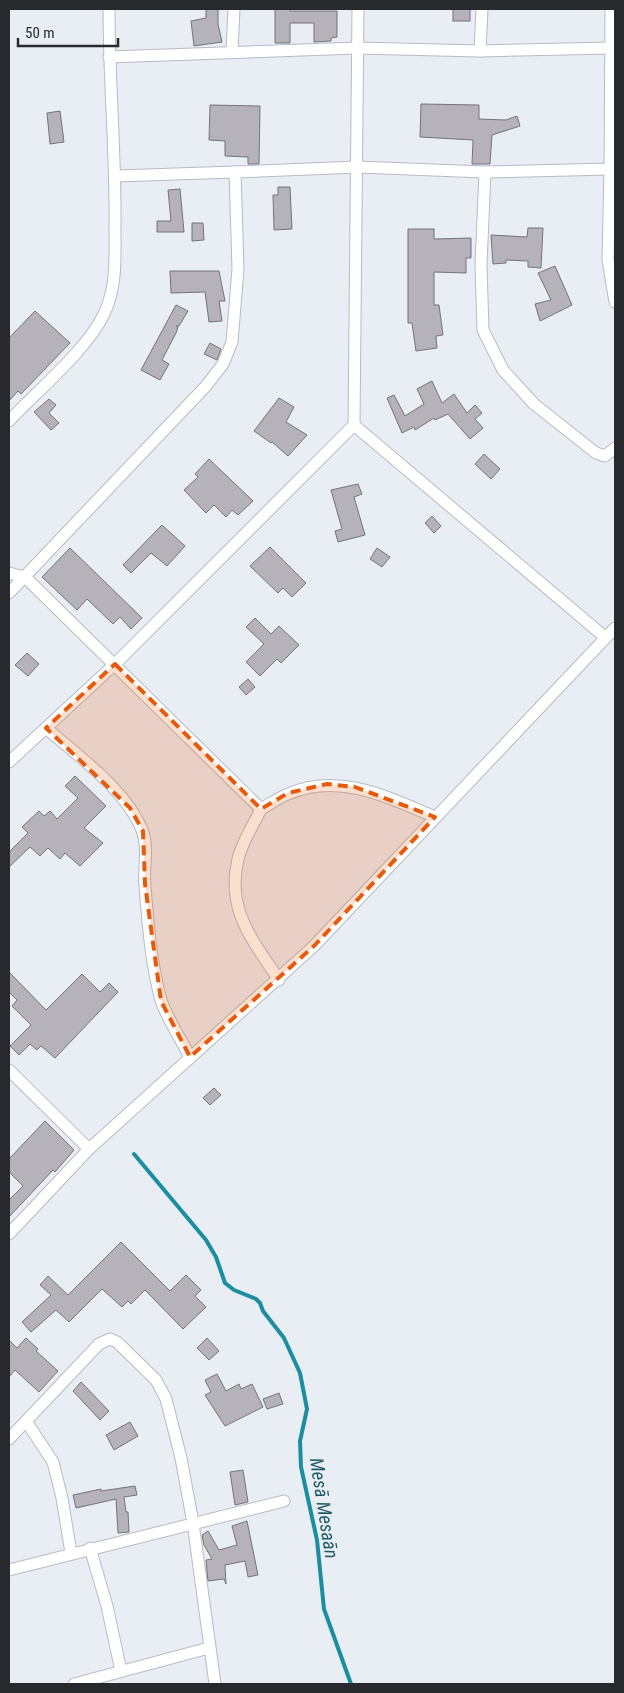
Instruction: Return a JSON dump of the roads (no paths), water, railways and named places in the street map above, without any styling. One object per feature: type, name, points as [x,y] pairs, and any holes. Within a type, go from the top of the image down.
[{"type":"street","points":[[9,421],[84,344],[104,314],[114,279],[116,176],[108,9]]},
{"type":"street","points":[[232,51],[234,9]]},
{"type":"street","points":[[9,762],[115,664],[354,425],[358,9]]},
{"type":"street","points":[[480,51],[482,9]]},
{"type":"street","points":[[611,9],[608,260],[615,302]]},
{"type":"street","points":[[109,57],[232,51],[357,48],[480,51],[612,48]]},
{"type":"street","points":[[116,176],[357,167],[485,172],[610,169]]},
{"type":"street","points":[[9,593],[206,386],[223,364],[232,342],[238,269],[235,172]]},
{"type":"street","points":[[485,172],[481,265],[483,330],[503,370],[534,404],[596,453],[606,456],[615,448]]},
{"type":"street","points":[[354,425],[606,638]]},
{"type":"street","points":[[9,573],[25,577],[261,809]]},
{"type":"street","points":[[9,1234],[89,1149],[190,1057],[279,980],[314,946],[434,817],[615,628]]},
{"type":"street","points":[[46,728],[100,775],[130,808],[142,831],[145,850],[146,893],[161,1001],[190,1057]]},
{"type":"street","points":[[279,980],[239,915],[235,888],[239,857],[261,809],[288,794],[327,784],[355,787],[434,817]]},
{"type":"street","points":[[9,1070],[89,1149]]},
{"type":"street","points":[[9,1439],[99,1344],[110,1339],[117,1342],[156,1380],[163,1390],[181,1458],[193,1522],[204,1598],[208,1648],[215,1684]]},
{"type":"street","points":[[26,1421],[53,1462],[62,1498],[71,1553]]},
{"type":"street","points":[[9,1570],[193,1522],[284,1501]]},
{"type":"street","points":[[90,1548],[107,1606],[121,1671]]},
{"type":"street","points":[[74,1684],[88,1683],[121,1671],[208,1648]]},
{"type":"waterway","name":"Mesā Mesaān","points":[[134,1154],[206,1240],[216,1257],[225,1283],[234,1290],[256,1299],[260,1303],[263,1311],[284,1338],[300,1373],[307,1409],[300,1441],[301,1467],[317,1540],[324,1609],[351,1684]]}]
